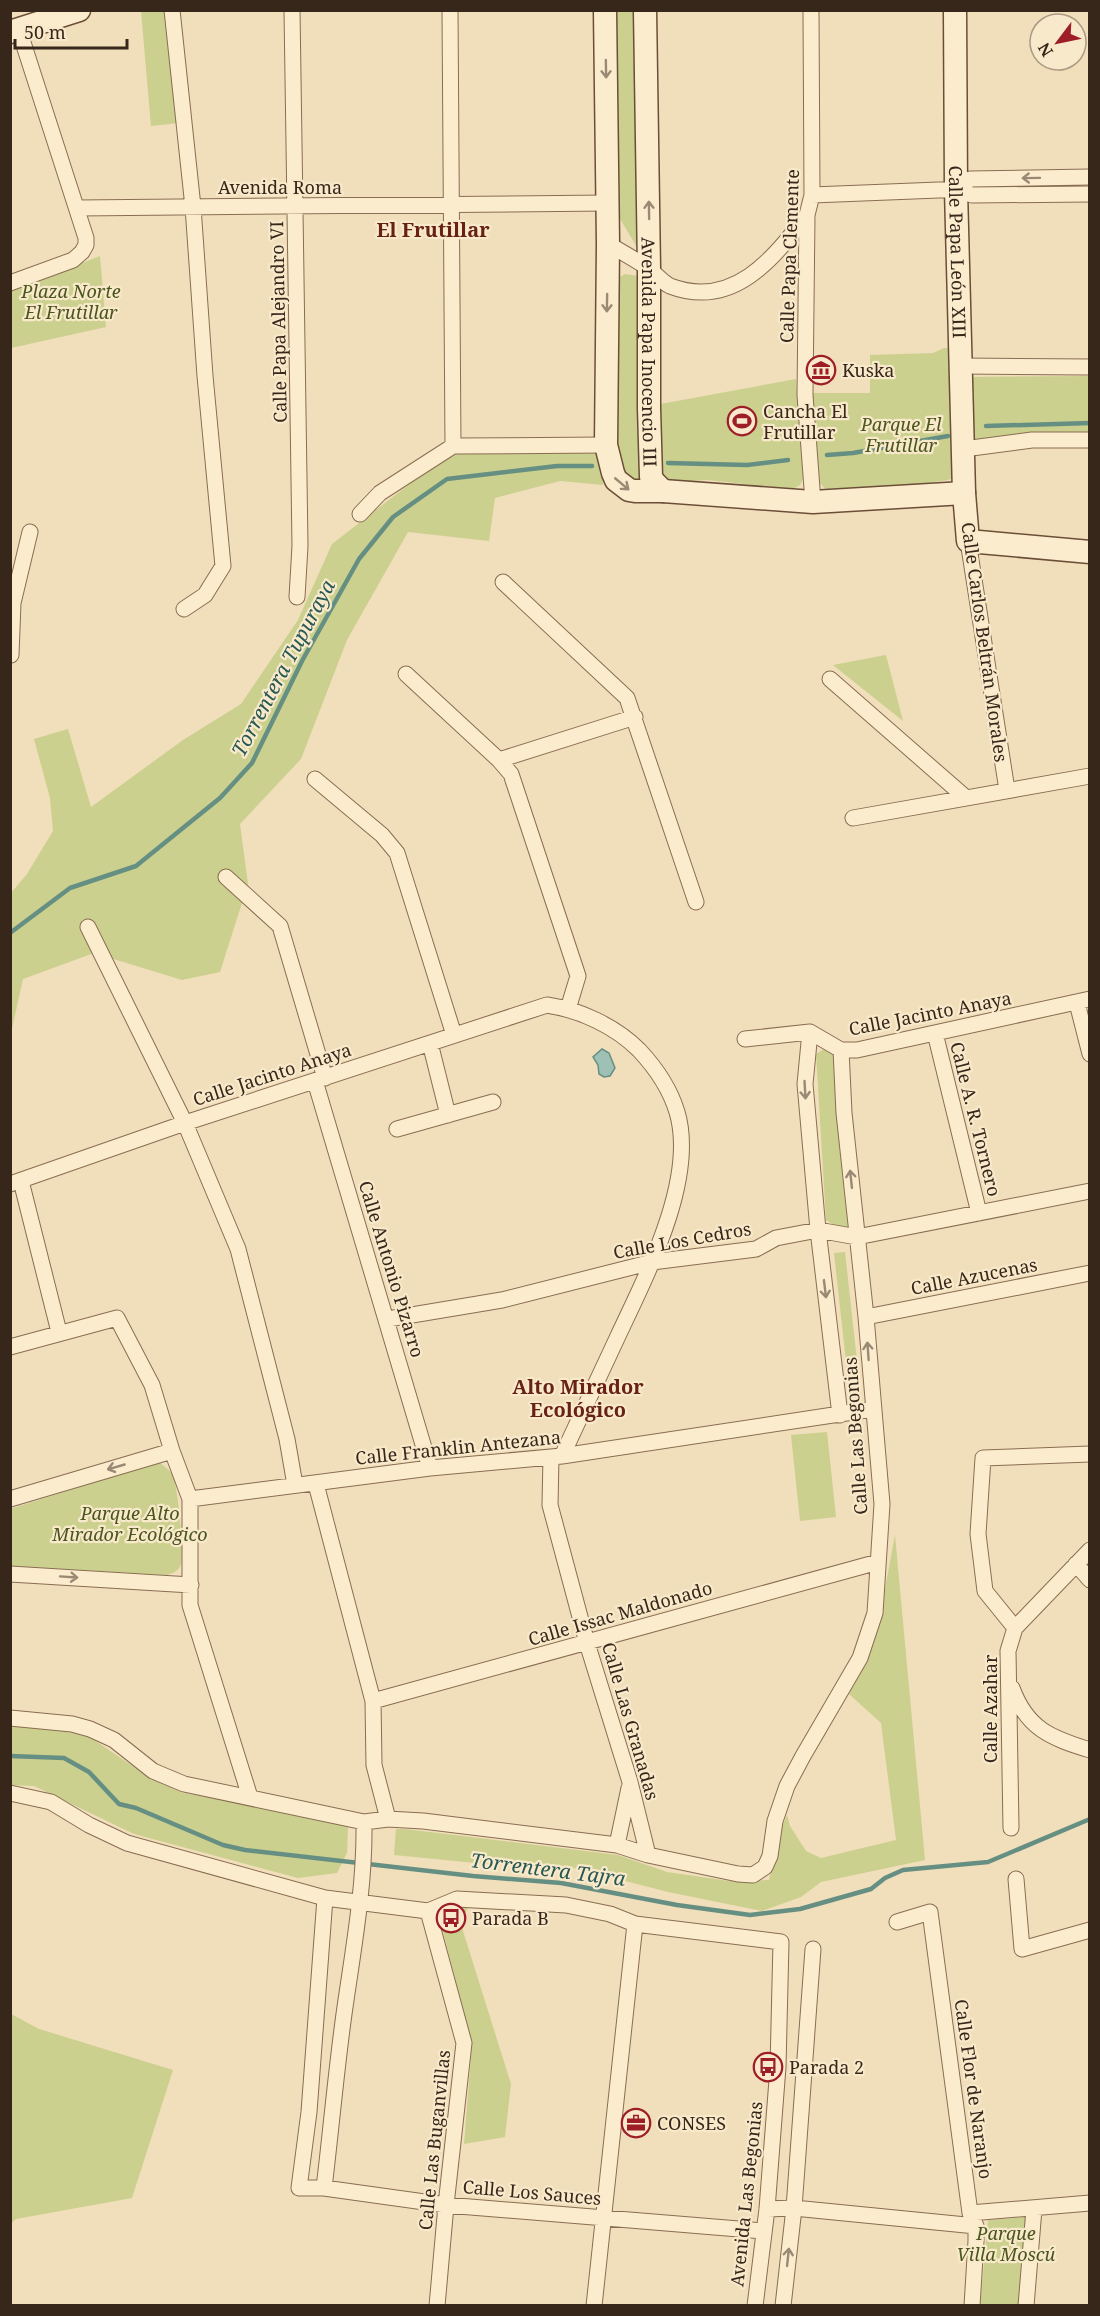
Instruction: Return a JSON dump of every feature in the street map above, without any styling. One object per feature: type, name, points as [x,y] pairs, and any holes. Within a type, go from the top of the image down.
[{"type":"street","points":[[10,283],[77,258],[86,245],[78,208],[15,31],[79,10]]},
{"type":"street","points":[[172,10],[194,207],[205,376],[223,566],[205,595],[184,609]]},
{"type":"street","name":"Calle Papa Alejandro VI","points":[[292,10],[300,546],[297,597]]},
{"type":"street","points":[[450,10],[453,446]]},
{"type":"street","name":"Avenida Papa Inocencio III","points":[[605,10],[608,203],[606,445],[613,473],[622,486],[635,491],[663,490]]},
{"type":"street","name":"Avenida Papa Inocencio III","points":[[645,10],[649,269],[648,408],[651,477],[654,483],[663,490]]},
{"type":"street","name":"Calle Papa Clemente","points":[[811,10],[812,195],[807,215],[805,395],[813,502]]},
{"type":"street","name":"Calle Papa León XIII","points":[[955,10],[956,190],[964,493]]},
{"type":"street","points":[[956,190],[970,179],[1089,177]]},
{"type":"street","points":[[812,195],[956,190],[972,195],[1089,194]]},
{"type":"street","name":"Avenida Roma","points":[[78,208],[608,203]]},
{"type":"street","points":[[608,244],[649,269],[668,285],[688,291],[713,292],[737,285],[761,268],[785,244],[807,215]]},
{"type":"street","points":[[961,366],[1089,367]]},
{"type":"street","points":[[964,449],[1032,440],[1089,440]]},
{"type":"street","points":[[360,514],[381,493],[453,446],[606,445]]},
{"type":"street","points":[[663,490],[813,502],[964,493]]},
{"type":"street","name":"Calle Carlos Beltrán Morales","points":[[964,493],[968,541],[1007,790]]},
{"type":"street","points":[[10,672],[13,603],[30,532]]},
{"type":"street","points":[[968,541],[1089,552]]},
{"type":"street","points":[[502,582],[627,698],[696,902]]},
{"type":"street","points":[[406,674],[499,760],[511,774],[578,976],[568,1009],[610,1028],[633,1045],[648,1060],[668,1089],[677,1113],[681,1144],[678,1178],[667,1221],[652,1262],[556,1456]]},
{"type":"street","points":[[830,679],[965,798]]},
{"type":"street","points":[[499,760],[634,717]]},
{"type":"street","points":[[853,818],[1089,776]]},
{"type":"street","points":[[315,779],[382,835],[397,853],[454,1035]]},
{"type":"street","name":"Calle Antonio Pizarro","points":[[226,877],[280,926],[320,1080],[430,1468]]},
{"type":"street","points":[[88,927],[185,1123],[238,1249],[287,1439],[296,1485]]},
{"type":"street","points":[[1083,1001],[1089,1054]]},
{"type":"street","name":"Calle Jacinto Anaya","points":[[810,1032],[841,1050],[857,1050],[1083,1001]]},
{"type":"street","name":"Calle Jacinto Anaya","points":[[16,1182],[185,1123],[547,1005],[568,1009]]},
{"type":"street","points":[[746,1039],[810,1032]]},
{"type":"street","name":"Calle Las Begonias","points":[[810,1032],[804,1084],[818,1230],[840,1415]]},
{"type":"street","name":"Calle A. R. Tornero","points":[[935,1034],[979,1213]]},
{"type":"street","points":[[430,1043],[448,1115]]},
{"type":"street","name":"Calle Las Begonias","points":[[648,1855],[738,1874],[753,1875],[765,1867],[770,1856],[775,1821],[787,1786],[860,1658],[875,1613],[882,1504],[866,1317],[844,1113],[841,1050]]},
{"type":"street","points":[[397,1129],[494,1102]]},
{"type":"street","points":[[16,1182],[59,1332]]},
{"type":"street","name":"Calle Los Cedros","points":[[388,1319],[502,1300],[652,1262],[756,1249],[776,1238],[818,1230],[857,1237],[1089,1191]]},
{"type":"street","name":"Calle Azucenas","points":[[866,1317],[1089,1273]]},
{"type":"street","points":[[10,1347],[117,1318],[152,1385],[172,1451],[190,1499],[190,1605],[250,1797]]},
{"type":"street","name":"Calle Franklin Antezana","points":[[190,1499],[430,1468],[556,1456],[873,1409]]},
{"type":"street","points":[[10,1499],[172,1451]]},
{"type":"street","points":[[1089,1454],[983,1458],[978,1534],[985,1591],[1015,1628],[1089,1550]]},
{"type":"street","name":"Calle Las Granadas","points":[[556,1456],[550,1505],[587,1643],[630,1782],[648,1855]]},
{"type":"street","points":[[316,1484],[373,1701],[374,1765],[388,1820]]},
{"type":"street","name":"Calle Issac Maldonado","points":[[373,1701],[878,1562]]},
{"type":"street","points":[[1076,1564],[1089,1580]]},
{"type":"street","points":[[10,1574],[190,1585]]},
{"type":"street","name":"Calle Azahar","points":[[1011,1828],[1008,1651],[1015,1628]]},
{"type":"street","points":[[1009,1679],[1018,1705],[1034,1726],[1066,1743],[1089,1750]]},
{"type":"street","points":[[10,1718],[72,1724],[90,1729],[114,1740],[153,1771],[184,1784],[364,1822],[423,1821],[617,1845],[648,1855]]},
{"type":"street","points":[[617,1845],[630,1782]]},
{"type":"street","points":[[10,1793],[51,1802],[89,1825],[127,1843],[325,1898],[428,1911],[457,1899],[566,1905],[610,1914],[635,1924],[594,2306]]},
{"type":"street","points":[[324,2188],[344,2016],[366,1903],[363,1865],[364,1822]]},
{"type":"street","points":[[1016,1879],[1022,1949],[1089,1930]]},
{"type":"street","name":"Calle Los Sauces","points":[[325,1898],[309,2112],[299,2188],[324,2188],[446,2205],[763,2231]]},
{"type":"street","name":"Calle Las Buganvillas","points":[[428,1911],[464,2043],[437,2306]]},
{"type":"street","name":"Calle Flor de Naranjo","points":[[897,1922],[930,1912],[973,2219],[972,2306]]},
{"type":"street","name":"Avenida Las Begonias","points":[[635,1924],[781,1942],[778,2067],[755,2306]]},
{"type":"street","points":[[783,2306],[794,2208],[813,1949]]},
{"type":"street","points":[[778,2067],[803,2072]]},
{"type":"street","points":[[766,2209],[794,2208],[973,2219],[1089,2203]]},
{"type":"street","points":[[1026,2306],[1034,2209]]},
{"type":"green space","points":[[141,11],[167,11],[178,123],[151,126]]},
{"type":"green space","points":[[613,11],[638,11],[643,245],[637,247],[617,214]]},
{"type":"green space","name":"Plaza Norte El Frutillar","points":[[100,256],[106,327],[11,348],[11,291]]},
{"type":"green space","points":[[625,274],[638,276],[643,483],[625,480],[616,459],[618,278]]},
{"type":"green space","name":"Parque El Frutillar","points":[[944,348],[951,348],[953,478],[913,485],[828,492],[820,483],[811,393],[870,393],[870,355],[933,353]]},
{"type":"green space","points":[[1089,376],[1089,433],[969,442],[967,377]]},
{"type":"green space","points":[[796,379],[804,477],[800,485],[793,489],[707,480],[666,483],[659,480],[655,405]]},
{"type":"green space","points":[[595,451],[601,457],[603,485],[560,481],[495,498],[489,541],[408,532],[347,640],[301,759],[240,824],[248,884],[220,972],[182,980],[94,953],[23,979],[11,1033],[11,893],[27,874],[53,831],[50,798],[34,739],[68,729],[91,807],[183,740],[241,704],[298,620],[332,544],[425,472],[458,453]]},
{"type":"green space","points":[[886,655],[903,721],[833,665]]},
{"type":"green space","points":[[829,1049],[836,1054],[837,1124],[848,1227],[840,1229],[826,1220],[816,1054]]},
{"type":"green space","points":[[845,1252],[862,1406],[851,1407],[834,1253]]},
{"type":"green space","points":[[827,1432],[836,1517],[800,1521],[791,1435]]},
{"type":"green space","name":"Parque Alto Mirador Ecológico","points":[[159,1462],[173,1476],[176,1486],[182,1558],[176,1571],[167,1575],[11,1566],[10,1509]]},
{"type":"green space","points":[[895,1535],[925,1860],[821,1882],[801,1897],[762,1911],[668,1892],[575,1868],[535,1864],[496,1865],[394,1855],[396,1829],[405,1829],[618,1855],[667,1872],[729,1881],[769,1880],[779,1834],[787,1815],[790,1826],[806,1851],[821,1858],[896,1840],[881,1723],[849,1694],[868,1655],[878,1626]]},
{"type":"green space","points":[[10,1727],[37,1727],[87,1735],[150,1778],[183,1793],[292,1812],[348,1827],[347,1853],[337,1873],[298,1878],[134,1834],[34,1786],[11,1785]]},
{"type":"green space","points":[[470,1905],[463,1916],[463,1931],[511,2084],[505,2137],[464,2144],[472,2045],[440,1915],[455,1907]]},
{"type":"green space","points":[[11,2014],[39,2029],[173,2070],[132,2198],[16,2219],[11,2223]]},
{"type":"green space","name":"Parque Villa Moscú","points":[[1026,2217],[1028,2219],[1021,2305],[980,2306],[988,2220]]},
{"type":"water","points":[[602,1049],[609,1053],[615,1068],[610,1076],[604,1077],[599,1074],[598,1065],[593,1057]]},
{"type":"waterway","name":"Torrentera Tupuraya","points":[[986,426],[1090,423]]},
{"type":"waterway","name":"Torrentera Tupuraya","points":[[827,455],[853,453],[948,436]]},
{"type":"waterway","name":"Torrentera Tupuraya","points":[[668,463],[747,465],[788,460]]},
{"type":"waterway","name":"Torrentera Tupuraya","points":[[10,933],[70,888],[136,866],[220,798],[252,763],[302,661],[359,559],[393,517],[447,479],[557,466],[592,466]]},
{"type":"waterway","name":"Torrentera Tajra","points":[[10,1756],[64,1758],[89,1772],[119,1804],[136,1808],[223,1845],[245,1850],[473,1876],[561,1883],[677,1905],[750,1915],[800,1909],[871,1889],[885,1878],[903,1870],[988,1862],[1090,1819]]},
{"type":"place","name":"Kuska","points":[[821,370]]},
{"type":"place","name":"Cancha El Frutillar","points":[[742,421]]},
{"type":"place","name":"Parada B","points":[[451,1918]]},
{"type":"place","name":"Parada 2","points":[[768,2067]]},
{"type":"place","name":"CONSES","points":[[636,2123]]},
{"type":"district","name":"El Frutillar","points":[[433,229]]},
{"type":"district","name":"Alto Mirador Ecológico","points":[[578,1398]]}]
